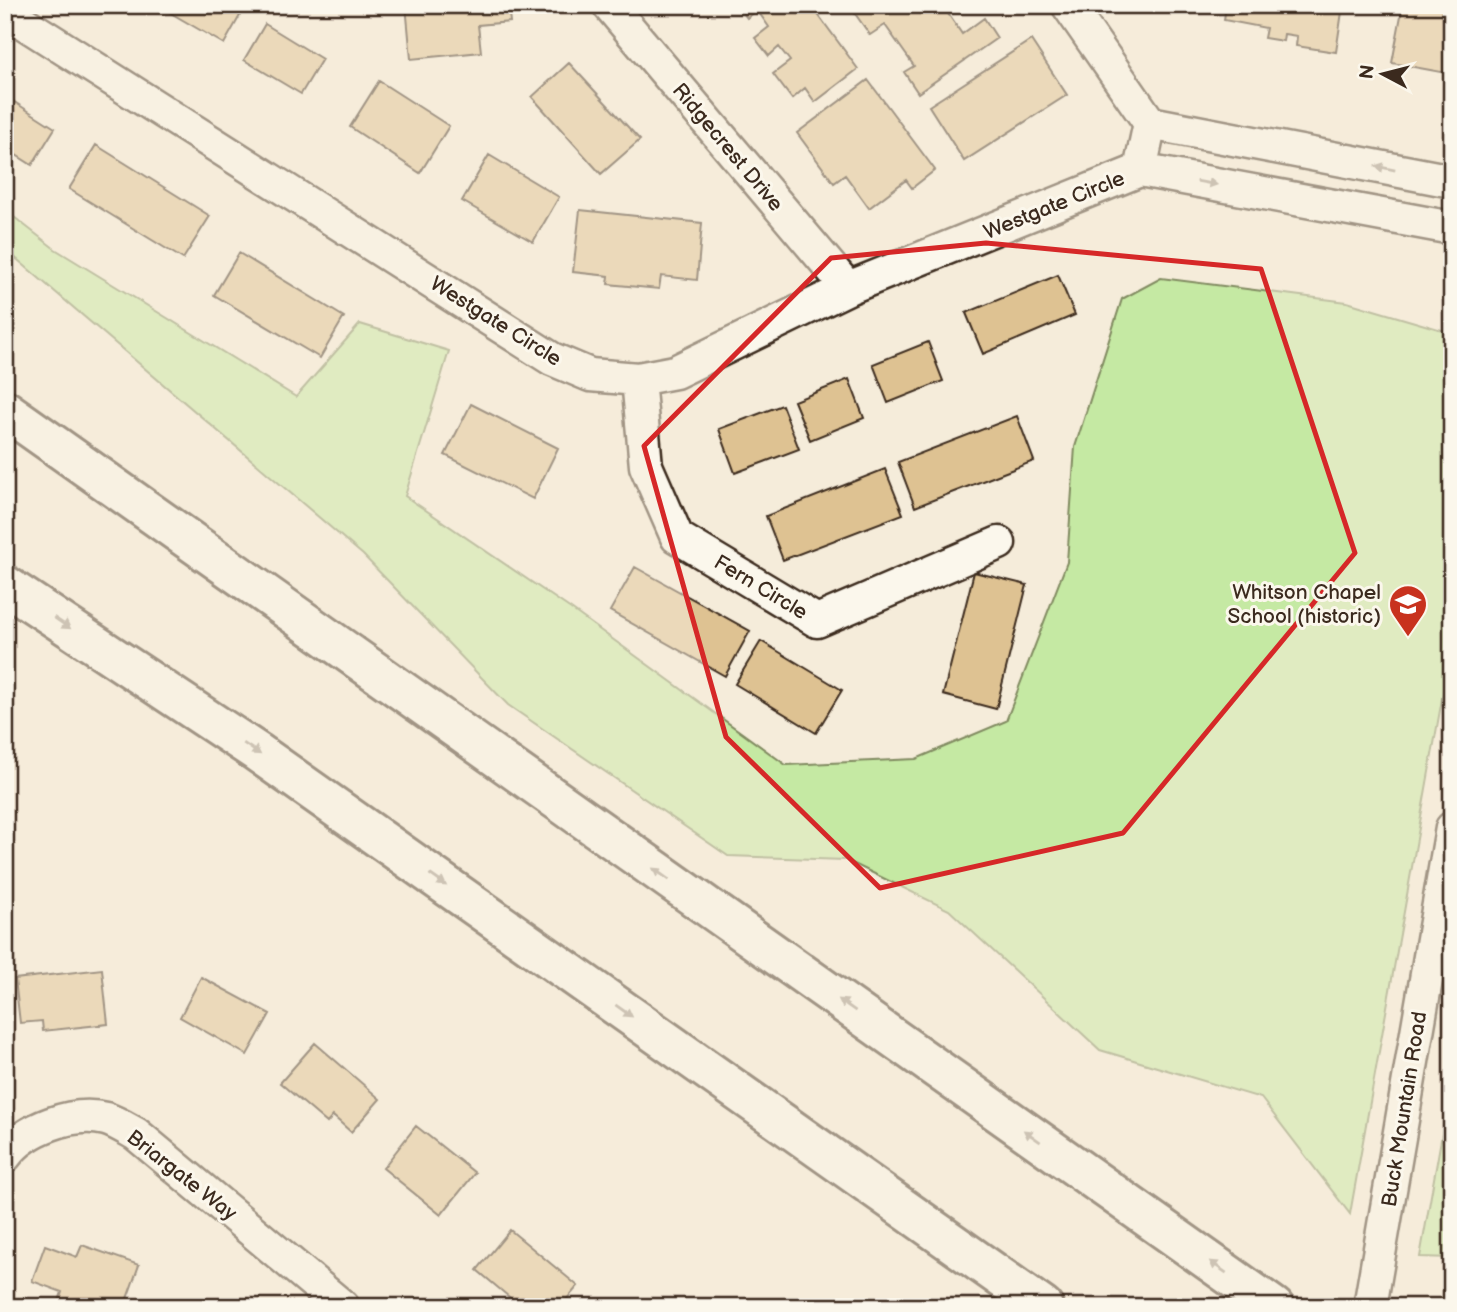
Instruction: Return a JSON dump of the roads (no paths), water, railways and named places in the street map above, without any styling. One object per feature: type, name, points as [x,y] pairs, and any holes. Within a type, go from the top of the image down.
[{"type":"highway","points":[[5,410],[1274,1307]]},
{"type":"highway","points":[[5,585],[257,752],[1043,1307]]},
{"type":"street","name":"Ridgecrest Drive","points":[[609,5],[848,288]]},
{"type":"street","points":[[1068,5],[1150,123],[1452,181]]},
{"type":"street","name":"Westgate Circle","points":[[5,11],[552,359],[590,375],[638,379],[675,372],[848,288],[1140,170],[1150,123]]},
{"type":"street","points":[[1140,170],[1452,228]]},
{"type":"street","name":"Fern Circle","points":[[638,379],[646,466],[677,537],[817,621],[999,543]]},
{"type":"street","name":"Buck Mountain Road","points":[[1370,1307],[1452,828]]},
{"type":"street","name":"Briargate Way","points":[[5,1156],[12,1147],[50,1122],[82,1117],[107,1119],[136,1134],[343,1307]]},
{"type":"place","name":"Whitson Chapel School (historic)","points":[[1408,638]]}]
